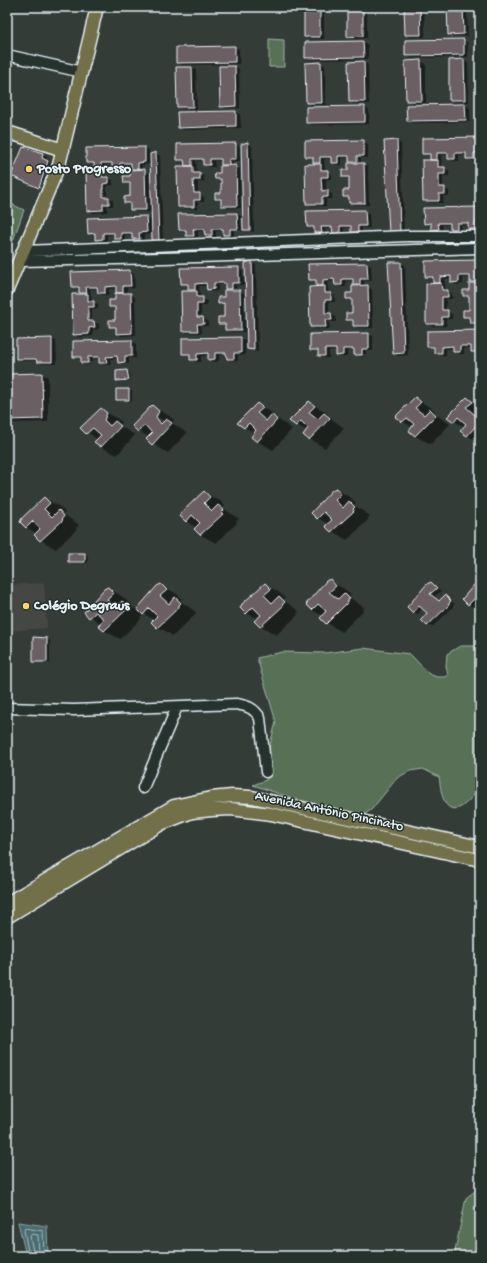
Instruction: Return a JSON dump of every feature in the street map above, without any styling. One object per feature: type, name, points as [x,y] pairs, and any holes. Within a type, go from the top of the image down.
[{"type":"main road","points":[[7,290],[52,184],[63,150],[97,7]]},
{"type":"main road","points":[[7,132],[63,150]]},
{"type":"main road","name":"Avenida Antônio Pincinato","points":[[7,903],[162,812],[174,806],[212,798],[232,796],[259,799],[480,848]]},
{"type":"main road","name":"Avenida Antônio Pincinato","points":[[7,917],[161,824],[192,812],[232,809],[272,814],[480,860]]},
{"type":"street","points":[[7,55],[82,72]]},
{"type":"street","points":[[22,256],[70,255],[408,236],[480,236]]},
{"type":"street","points":[[70,255],[172,258],[480,248]]},
{"type":"street","points":[[7,708],[74,710],[236,704],[251,708],[260,718],[266,772]]},
{"type":"street","points":[[143,788],[178,707]]},
{"type":"shaded area","name":"Colégio Degraus","points":[[44,583],[47,628],[7,631],[7,585]]},
{"type":"green space","points":[[269,39],[284,40],[284,67],[269,67]]},
{"type":"green space","points":[[7,202],[24,210],[7,257]]},
{"type":"green space","points":[[460,646],[480,646],[480,794],[475,794],[463,806],[455,809],[450,808],[444,800],[439,777],[423,769],[410,771],[397,778],[372,809],[357,820],[318,810],[292,798],[253,785],[266,780],[268,776],[269,748],[276,722],[257,658],[282,652],[325,653],[363,648],[410,654],[429,674],[437,677],[446,677],[448,675],[446,666],[447,654]]},
{"type":"green space","points":[[480,1187],[480,1256],[454,1256],[466,1198]]},
{"type":"water","points":[[18,1222],[47,1226],[48,1256],[26,1256]]},
{"type":"building","points":[[304,7],[320,7],[320,37],[304,37]]},
{"type":"building","points":[[347,7],[363,7],[363,36],[347,37]]},
{"type":"building","points":[[404,7],[420,7],[421,35],[405,35]]},
{"type":"building","points":[[447,7],[463,7],[464,34],[448,35]]},
{"type":"building","points":[[464,39],[464,55],[405,56],[405,40]]},
{"type":"building","points":[[363,41],[364,57],[305,58],[305,42]]},
{"type":"building","points":[[235,46],[235,62],[176,63],[176,47]]},
{"type":"building","points":[[464,59],[465,100],[449,100],[449,60]]},
{"type":"building","points":[[421,60],[422,101],[406,101],[405,61]]},
{"type":"building","points":[[364,61],[365,102],[349,102],[348,62]]},
{"type":"building","points":[[321,62],[322,103],[306,103],[305,63]]},
{"type":"building","points":[[219,66],[235,66],[236,106],[220,107]]},
{"type":"building","points":[[176,67],[192,67],[193,107],[177,107]]},
{"type":"building","points":[[465,104],[466,120],[407,121],[406,105]]},
{"type":"building","points":[[365,106],[365,122],[306,123],[306,107]]},
{"type":"building","points":[[236,111],[236,126],[178,128],[177,112]]},
{"type":"building","points":[[480,137],[480,153],[474,153],[474,159],[466,159],[466,153],[455,153],[455,159],[448,159],[448,153],[437,153],[437,160],[430,160],[430,154],[422,154],[422,138]]},
{"type":"building","points":[[364,140],[364,156],[357,156],[357,162],[349,162],[349,156],[338,156],[338,163],[331,163],[331,157],[320,157],[320,163],[313,163],[313,157],[305,157],[305,141]]},
{"type":"building","points":[[397,140],[400,231],[389,232],[384,141]]},
{"type":"building","points":[[248,142],[250,230],[243,230],[241,144]]},
{"type":"building","points":[[236,143],[236,159],[229,159],[229,165],[221,165],[221,159],[210,159],[210,165],[203,165],[203,159],[192,159],[192,166],[185,166],[184,160],[177,160],[177,144]]},
{"type":"building","name":"Posto Progresso","points":[[23,147],[43,153],[42,158],[48,161],[39,188],[11,176]]},
{"type":"building","points":[[145,147],[145,162],[138,163],[138,169],[131,169],[131,163],[120,163],[120,169],[112,169],[112,163],[101,163],[101,169],[94,170],[94,163],[86,163],[86,148]]},
{"type":"building","points":[[156,152],[159,241],[152,240],[150,154]]},
{"type":"building","points":[[422,160],[438,160],[438,167],[445,167],[445,174],[439,174],[439,187],[445,187],[445,194],[439,194],[439,201],[423,201]]},
{"type":"building","points":[[348,163],[364,163],[365,203],[349,203],[349,197],[343,197],[343,190],[349,190],[349,177],[342,177],[342,170],[348,170]]},
{"type":"building","points":[[305,164],[321,164],[321,170],[328,170],[328,177],[321,177],[322,191],[328,190],[328,197],[322,197],[322,204],[306,204]]},
{"type":"building","points":[[236,165],[237,206],[221,206],[221,199],[215,199],[215,193],[221,193],[221,179],[215,179],[214,173],[220,173],[220,166]]},
{"type":"building","points":[[177,166],[193,166],[193,173],[200,173],[200,180],[193,180],[194,193],[200,193],[200,200],[194,200],[194,207],[178,207]]},
{"type":"building","points":[[145,169],[146,210],[130,210],[130,203],[124,203],[124,197],[130,196],[130,183],[124,183],[123,176],[130,176],[130,170]]},
{"type":"building","points":[[86,170],[102,170],[102,177],[109,177],[109,183],[103,184],[103,197],[109,197],[109,204],[103,204],[103,210],[87,211]]},
{"type":"building","points":[[480,207],[480,222],[475,222],[475,229],[468,229],[468,223],[457,223],[457,229],[450,229],[450,223],[438,223],[439,229],[431,230],[431,223],[424,224],[423,208]]},
{"type":"building","points":[[365,210],[366,226],[358,226],[358,232],[351,232],[351,226],[340,226],[340,233],[333,233],[332,227],[321,227],[322,233],[314,233],[314,227],[307,227],[306,211]]},
{"type":"building","points":[[237,213],[238,229],[230,229],[230,235],[223,235],[223,229],[212,229],[212,235],[205,235],[204,229],[193,229],[194,236],[186,236],[186,230],[179,230],[178,214]]},
{"type":"building","points":[[146,216],[147,232],[139,233],[140,239],[132,239],[132,233],[121,233],[121,239],[114,239],[114,233],[103,233],[103,239],[95,240],[95,233],[88,234],[87,218]]},
{"type":"building","points":[[480,260],[480,276],[477,276],[477,282],[470,282],[470,276],[459,276],[459,282],[451,283],[451,276],[440,277],[440,283],[433,283],[433,277],[425,277],[425,261]]},
{"type":"building","points":[[252,261],[254,350],[247,349],[245,263]]},
{"type":"building","points":[[388,262],[401,262],[404,353],[393,354]]},
{"type":"building","points":[[367,263],[368,279],[360,279],[360,285],[353,285],[353,279],[342,279],[342,285],[335,285],[334,279],[323,280],[323,286],[316,286],[316,280],[309,280],[308,264]]},
{"type":"building","points":[[239,267],[239,283],[232,283],[232,289],[225,289],[225,283],[214,283],[214,289],[207,290],[206,283],[195,284],[195,290],[188,290],[188,284],[181,284],[180,268]]},
{"type":"building","points":[[130,270],[131,286],[123,286],[123,293],[116,293],[116,286],[105,287],[105,293],[98,293],[97,287],[86,287],[87,293],[79,293],[79,287],[72,287],[71,272]]},
{"type":"building","points":[[441,283],[442,290],[448,290],[448,297],[442,297],[442,310],[448,310],[448,317],[442,317],[442,324],[426,324],[426,284]]},
{"type":"building","points":[[469,283],[480,283],[480,323],[470,323],[469,317],[463,317],[463,310],[469,310],[469,296],[463,296],[463,290],[469,290]]},
{"type":"building","points":[[368,285],[369,326],[353,326],[353,320],[346,320],[346,313],[352,313],[352,299],[346,299],[346,293],[352,293],[352,286]]},
{"type":"building","points":[[325,286],[325,293],[331,293],[331,300],[325,300],[325,313],[331,313],[332,320],[325,320],[326,327],[310,327],[309,287]]},
{"type":"building","points":[[224,290],[240,290],[241,330],[225,330],[225,324],[218,324],[218,317],[224,317],[224,303],[218,304],[218,297],[224,297]]},
{"type":"building","points":[[181,291],[197,291],[197,297],[203,297],[203,304],[197,304],[197,317],[203,317],[204,324],[197,324],[198,331],[182,331]]},
{"type":"building","points":[[115,293],[131,293],[132,333],[116,334],[116,327],[109,327],[109,320],[115,320],[115,307],[109,307],[109,300],[115,300]]},
{"type":"building","points":[[72,294],[88,294],[88,301],[94,301],[94,307],[88,307],[88,321],[94,321],[95,327],[89,328],[89,334],[73,335]]},
{"type":"building","points":[[480,330],[479,352],[471,352],[471,346],[460,346],[460,352],[453,352],[453,346],[442,347],[442,353],[434,353],[434,347],[427,347],[427,331]]},
{"type":"building","points":[[369,333],[369,349],[362,349],[362,355],[354,355],[354,349],[343,349],[343,355],[336,356],[336,349],[325,349],[325,356],[318,356],[318,350],[310,350],[310,334]]},
{"type":"building","points":[[241,337],[241,353],[234,353],[234,359],[227,359],[226,353],[215,353],[215,359],[208,360],[208,353],[197,354],[197,360],[190,360],[190,354],[182,354],[182,338]]},
{"type":"building","points":[[52,338],[52,362],[37,362],[36,359],[16,359],[16,339]]},
{"type":"building","points":[[132,340],[132,356],[125,356],[125,362],[118,363],[117,356],[106,357],[107,363],[99,363],[99,357],[88,357],[88,363],[81,363],[81,357],[73,357],[73,341]]},
{"type":"building","points":[[127,370],[129,380],[116,381],[116,371]]},
{"type":"building","points":[[42,373],[43,419],[7,420],[7,374]]},
{"type":"building","points":[[116,389],[129,389],[129,400],[116,400]]},
{"type":"building","points":[[415,397],[421,402],[415,408],[424,415],[430,409],[436,415],[415,436],[409,431],[414,424],[407,418],[402,422],[395,417]]},
{"type":"building","points":[[467,397],[473,402],[466,407],[475,415],[480,410],[480,421],[467,436],[460,431],[466,424],[458,417],[454,422],[447,417]]},
{"type":"building","points":[[309,401],[315,406],[309,412],[318,419],[324,413],[330,418],[309,440],[303,435],[308,428],[301,421],[296,426],[289,421]]},
{"type":"building","points":[[257,403],[263,408],[257,413],[266,421],[272,414],[277,420],[257,442],[251,437],[256,430],[249,423],[244,428],[237,423]]},
{"type":"building","points":[[152,405],[159,411],[156,417],[161,424],[166,419],[172,423],[152,445],[146,439],[152,433],[145,425],[138,432],[132,426]]},
{"type":"building","points":[[101,408],[107,413],[104,420],[110,426],[115,421],[121,426],[101,447],[94,442],[101,435],[93,428],[86,434],[80,428]]},
{"type":"building","points":[[336,488],[341,494],[335,500],[343,508],[349,501],[355,507],[353,509],[354,511],[331,532],[325,526],[332,520],[324,512],[317,519],[311,513],[332,490]]},
{"type":"building","points":[[204,491],[210,497],[204,503],[212,511],[218,505],[224,510],[221,513],[223,514],[200,535],[194,529],[200,523],[192,515],[186,522],[180,516],[182,512]]},
{"type":"building","points":[[480,495],[480,507],[475,502]]},
{"type":"building","points":[[44,497],[50,503],[44,509],[52,517],[59,510],[64,516],[62,519],[63,520],[40,541],[34,535],[40,529],[33,521],[26,528],[20,522],[22,518]]},
{"type":"building","points":[[68,553],[85,553],[85,562],[68,562]]},
{"type":"building","points":[[480,578],[480,603],[475,598],[468,605],[462,599]]},
{"type":"building","points":[[330,579],[336,586],[329,592],[338,599],[344,593],[350,599],[326,624],[320,618],[326,611],[318,604],[312,610],[306,604],[326,581]]},
{"type":"building","points":[[431,582],[437,588],[430,594],[439,601],[445,595],[451,601],[449,605],[427,626],[421,620],[427,613],[419,606],[413,613],[407,607],[427,584]]},
{"type":"building","points":[[265,583],[271,589],[264,595],[272,603],[279,596],[285,602],[282,605],[283,606],[260,627],[254,621],[261,615],[253,607],[246,614],[240,608],[242,604]]},
{"type":"building","points":[[161,584],[167,590],[160,596],[169,604],[175,597],[181,603],[179,607],[157,628],[151,622],[157,616],[149,608],[143,615],[137,609],[157,586]]},
{"type":"building","points":[[108,587],[114,593],[107,600],[116,607],[122,601],[128,606],[126,610],[104,631],[98,626],[104,619],[96,612],[89,618],[84,612],[104,589]]},
{"type":"building","points":[[33,637],[47,638],[47,662],[33,662]]},
{"type":"place","name":"Posto Progresso","points":[[29,169]]},
{"type":"place","name":"Colégio Degraus","points":[[26,606]]}]
